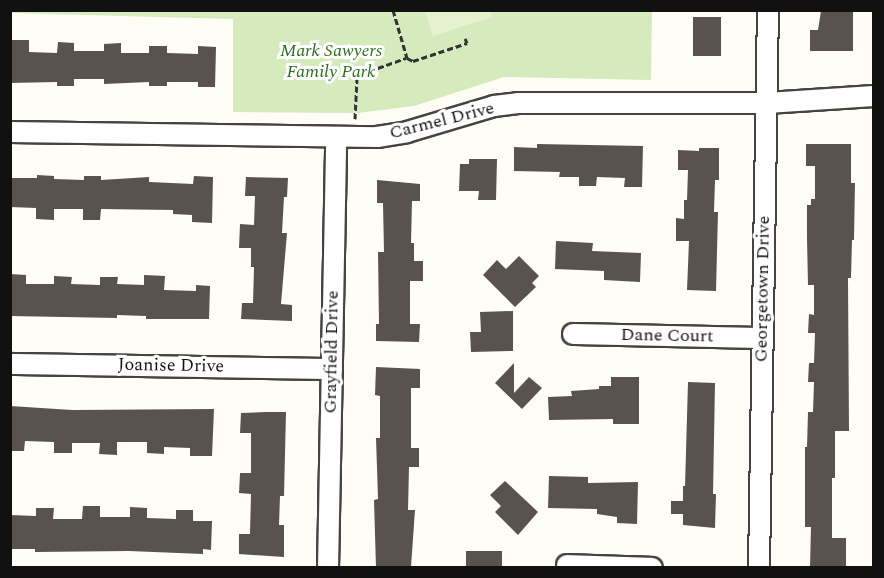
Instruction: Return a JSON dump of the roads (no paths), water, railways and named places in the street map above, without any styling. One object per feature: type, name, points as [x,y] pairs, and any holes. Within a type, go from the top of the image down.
[{"type":"street","name":"Georgetown Drive","points":[[759,567],[768,10]]},
{"type":"street","name":"Carmel Drive","points":[[10,132],[377,137],[407,132],[494,106],[518,103],[767,103],[873,96]]},
{"type":"street","name":"Grayfield Drive","points":[[328,567],[336,137]]},
{"type":"street","name":"Dane Court","points":[[573,334],[761,338]]},
{"type":"street","name":"Joanise Drive","points":[[10,364],[332,369]]},
{"type":"street","points":[[567,565],[652,567]]},
{"type":"park label","name":"Mark Sawyers Family Park","points":[[331,62]]}]
